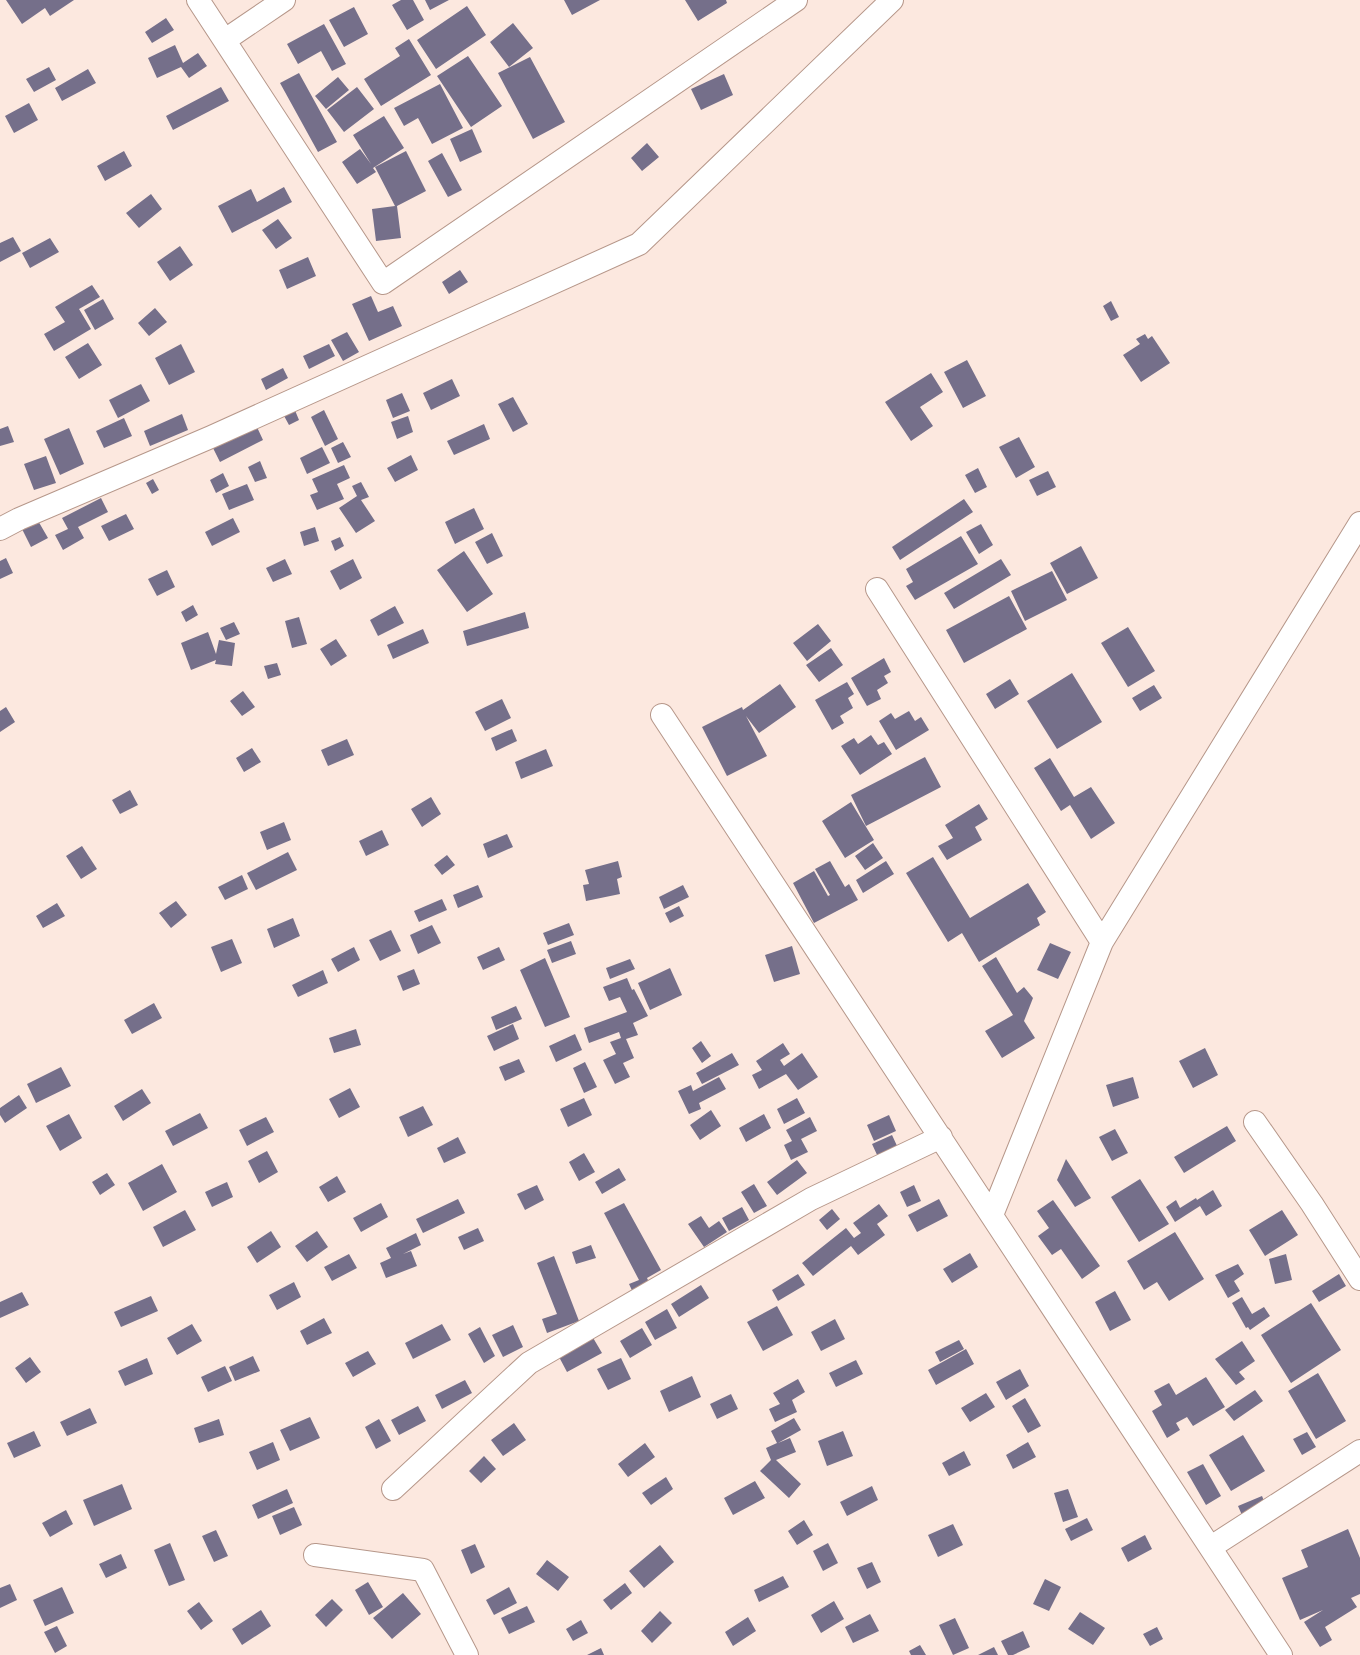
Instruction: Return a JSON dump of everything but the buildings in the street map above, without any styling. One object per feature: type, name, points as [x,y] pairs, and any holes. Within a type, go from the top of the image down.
[{"type":"street","points":[[198,0],[383,283],[796,0]]},
{"type":"street","points":[[225,40],[284,0]]},
{"type":"street","points":[[0,529],[18,519],[211,437],[639,244],[892,0]]},
{"type":"street","points":[[992,1215],[1102,942],[1360,523]]},
{"type":"street","points":[[877,589],[1102,942]]},
{"type":"street","points":[[662,714],[1281,1655]]},
{"type":"street","points":[[1255,1122],[1312,1204],[1360,1279]]},
{"type":"street","points":[[393,1489],[529,1363],[811,1199],[941,1137]]},
{"type":"street","points":[[1211,1547],[1360,1451]]},
{"type":"street","points":[[315,1555],[423,1570],[467,1655]]}]
